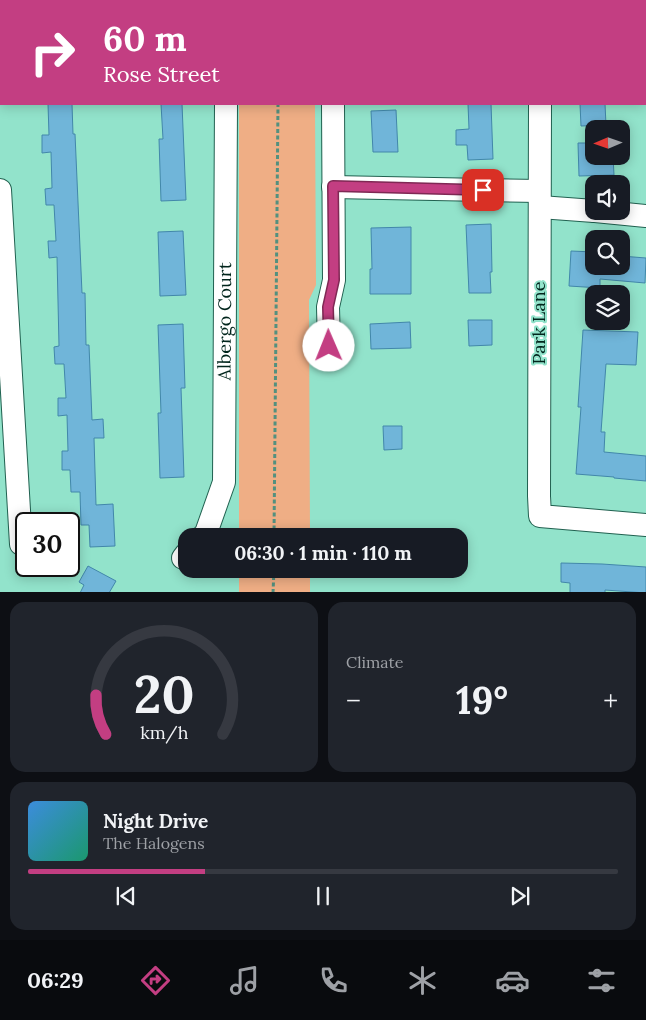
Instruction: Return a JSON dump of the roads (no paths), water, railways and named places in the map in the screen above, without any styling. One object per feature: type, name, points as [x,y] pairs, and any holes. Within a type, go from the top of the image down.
[{"type":"street","name":"Albergo Court","points":[[208,528],[224,482],[226,105]]},
{"type":"street","points":[[329,346],[328,307],[334,280],[333,105]]},
{"type":"street","name":"Park Lane","points":[[540,105],[540,516],[646,525]]},
{"type":"street","points":[[333,186],[540,199],[585,209]]},
{"type":"street","points":[[0,190],[4,337],[18,512]]},
{"type":"street","points":[[630,214],[646,216]]}]
